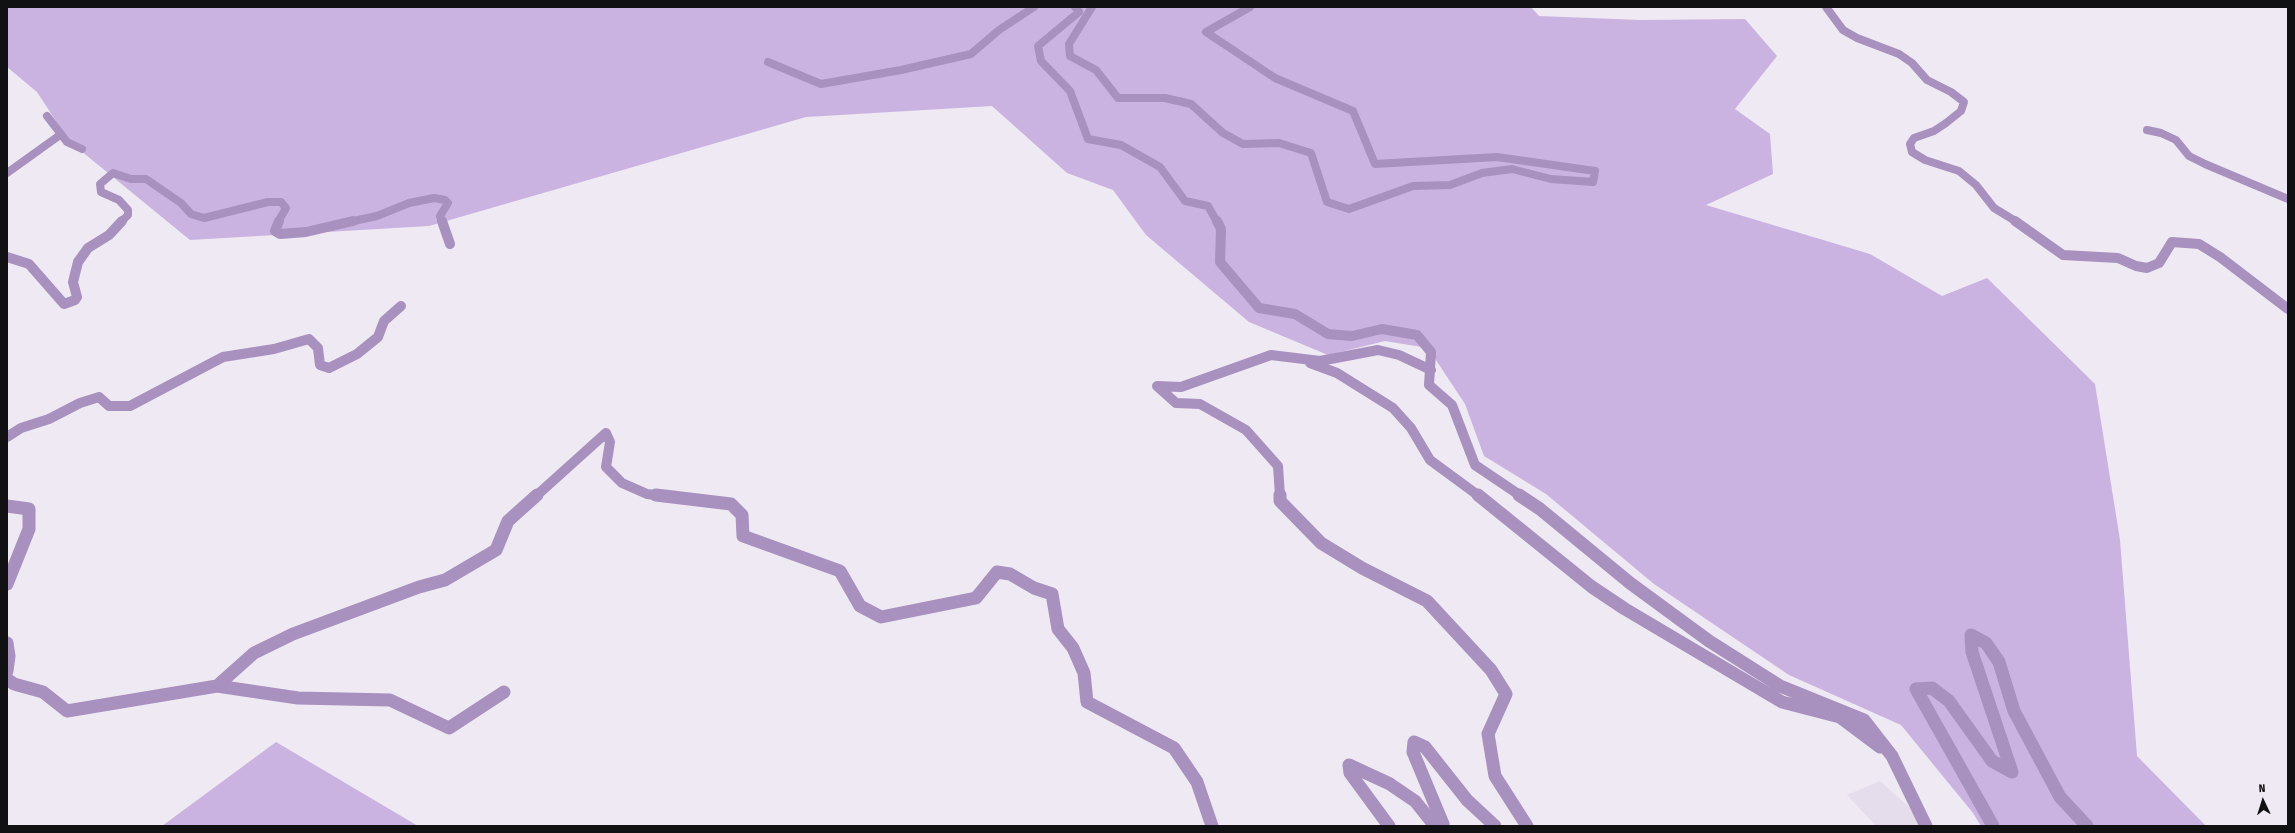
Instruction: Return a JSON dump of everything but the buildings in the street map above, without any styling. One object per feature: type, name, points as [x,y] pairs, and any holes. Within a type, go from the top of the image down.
[{"type":"street","points":[[768,62],[821,84],[901,70],[971,54],[1005,26],[1034,7]]},
{"type":"street","points":[[1075,7],[1079,12],[1038,46],[1041,62],[1070,91],[1088,139],[1121,145],[1160,167],[1185,201],[1208,206],[1220,229],[1220,262],[1260,308],[1295,314],[1328,334],[1352,336],[1382,329],[1416,335],[1431,352],[1429,385],[1452,405],[1476,465],[1540,509],[1630,583],[1709,641],[1780,686],[1864,720],[1892,756],[1926,826]]},
{"type":"street","points":[[1092,7],[1070,44],[1070,56],[1096,70],[1118,98],[1165,98],[1192,104],[1223,133],[1243,144],[1279,144],[1311,153],[1327,202],[1349,208],[1413,186],[1450,186],[1482,173],[1512,169],[1551,179],[1593,182],[1595,171],[1497,157],[1375,164],[1353,111],[1275,78],[1206,32],[1250,7]]},
{"type":"street","points":[[1826,7],[1843,30],[1857,38],[1899,54],[1912,64],[1927,80],[1951,92],[1964,102],[1961,111],[1946,123],[1934,131],[1914,138],[1910,144],[1912,152],[1925,160],[1959,171],[1976,185],[1994,208],[2032,232],[2048,246],[2063,255],[2118,258],[2136,266],[2147,268],[2159,263],[2172,242],[2199,244],[2220,257],[2288,309]]},
{"type":"street","points":[[47,116],[60,135],[67,142],[82,149]]},
{"type":"street","points":[[2148,130],[2161,133],[2176,140],[2188,156],[2194,159],[2288,199]]},
{"type":"street","points":[[7,173],[60,135]]},
{"type":"street","points":[[7,257],[29,264],[64,304],[74,300],[77,297],[73,282],[78,262],[88,248],[109,235],[128,215],[128,210],[119,200],[101,192],[100,184],[113,173],[131,179],[146,179],[181,203],[191,214],[204,218],[268,202],[281,202],[286,208],[275,228],[275,232],[280,234],[306,232],[377,216],[409,203],[434,198],[445,200],[448,203],[440,216],[450,244]]},
{"type":"street","points":[[7,436],[21,428],[49,419],[99,397],[109,406],[130,406],[224,357],[274,349],[309,339],[318,348],[320,365],[329,368],[356,354],[378,337],[384,321],[401,306]]},
{"type":"street","points":[[1287,358],[1320,361],[1378,350],[1399,355],[1431,370]]},
{"type":"street","points":[[1527,826],[1495,776],[1488,734],[1506,694],[1491,670],[1427,601],[1362,568],[1321,543],[1280,501],[1278,466],[1246,430],[1200,404],[1176,403],[1157,386],[1182,387],[1271,355],[1308,362],[1337,373],[1393,408],[1411,428],[1430,460],[1474,492],[1592,586],[1625,609],[1782,702],[1840,717],[1892,756]]},
{"type":"street","points":[[217,686],[254,653],[292,634],[418,587],[445,580],[496,550],[508,521],[606,433],[610,442],[606,467],[622,483],[647,494],[731,504],[742,515],[743,536],[840,571],[860,606],[881,617],[976,598],[997,572],[1010,574],[1034,588],[1052,594],[1058,629],[1073,648],[1084,673],[1087,702],[1174,748],[1197,782],[1212,826]]},
{"type":"street","points":[[7,506],[29,509],[30,529],[7,584]]},
{"type":"street","points":[[1993,826],[1916,688],[1932,688],[1949,701],[1992,761],[2012,772],[1972,652],[1971,635],[1986,643],[1999,662],[2014,712],[2060,797],[2088,826]]},
{"type":"street","points":[[7,643],[9,656],[7,670]]},
{"type":"street","points":[[7,679],[14,684],[43,692],[67,711],[217,686],[298,698],[390,700],[449,728],[504,692]]},
{"type":"street","points":[[1440,826],[1443,824],[1413,752],[1414,742],[1425,747],[1467,800],[1495,826]]},
{"type":"street","points":[[1389,826],[1350,773],[1349,765],[1390,784],[1415,801],[1435,826]]},
{"type":"shaded area","points":[[7,7],[1531,7],[1539,16],[1640,20],[1745,19],[1777,56],[1735,109],[1770,134],[1773,174],[1706,205],[1870,254],[1942,296],[1987,278],[2095,384],[2120,540],[2137,756],[2206,826],[1981,826],[1973,813],[1901,725],[1789,675],[1654,584],[1546,494],[1484,456],[1465,404],[1428,348],[1385,341],[1328,355],[1249,322],[1146,235],[1113,190],[1067,173],[992,106],[806,117],[429,226],[190,240],[69,141],[37,92],[7,67]]},
{"type":"shaded area","points":[[276,742],[418,826],[162,826]]},
{"type":"shaded area","points":[[1880,781],[1912,810],[1923,826],[1876,826],[1847,795]]}]
